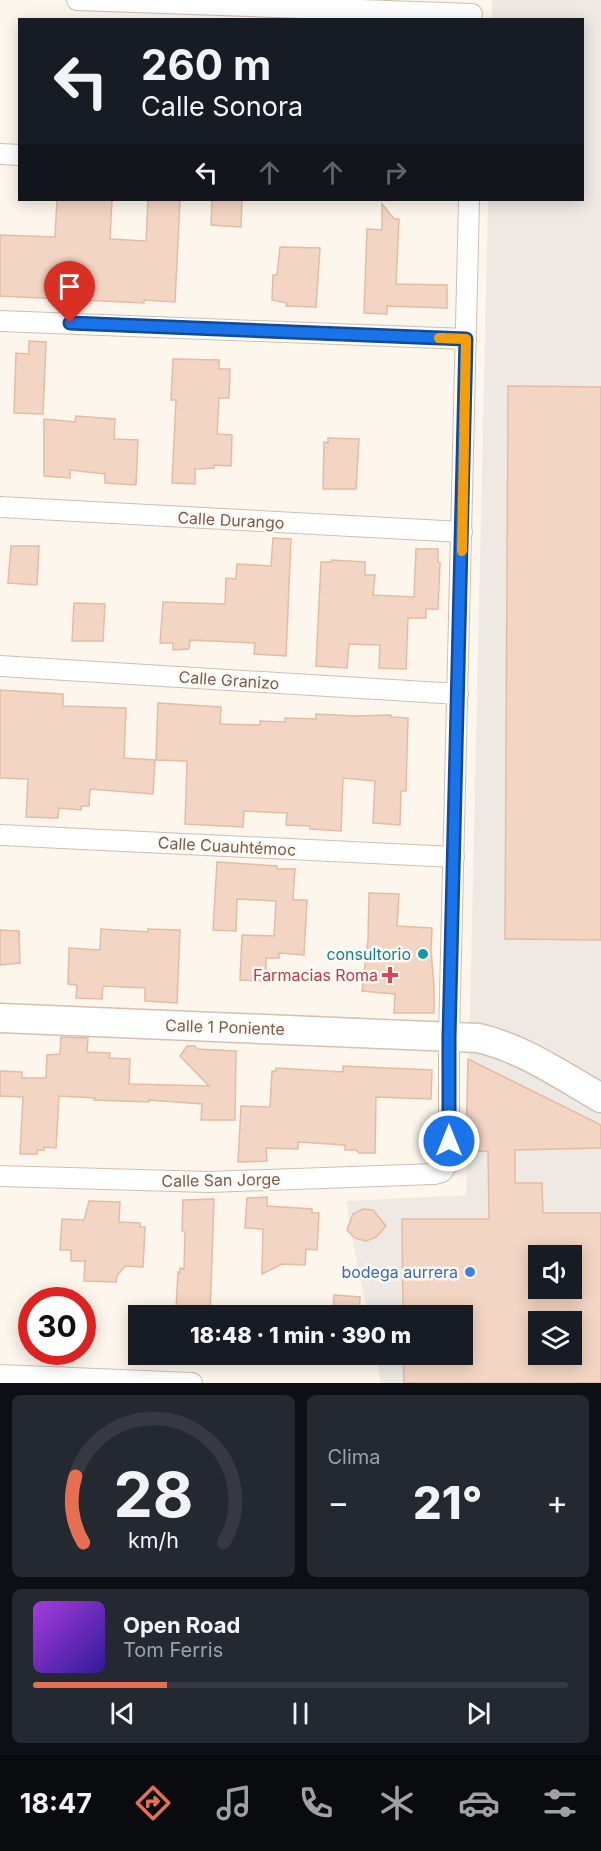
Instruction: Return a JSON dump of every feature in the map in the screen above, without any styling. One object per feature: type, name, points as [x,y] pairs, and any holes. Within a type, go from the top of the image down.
[{"type":"main road","name":"Calle 1 Poniente","points":[[0,1018],[478,1038],[495,1041],[538,1061],[601,1098]]},
{"type":"street","points":[[77,0],[472,11]]},
{"type":"street","points":[[0,154],[18,155]]},
{"type":"street","points":[[449,1037],[469,201]]},
{"type":"street","points":[[0,321],[466,339]]},
{"type":"street","name":"Calle Durango","points":[[0,507],[462,532]]},
{"type":"street","name":"Calle Granizo","points":[[0,666],[458,694]]},
{"type":"street","name":"Calle Cuauhtémoc","points":[[0,835],[454,857]]},
{"type":"street","name":"Calle San Jorge","points":[[0,1176],[209,1182],[441,1172],[449,1162],[449,1037]]},
{"type":"street","points":[[0,1375],[192,1383]]},
{"type":"shaded area","points":[[492,0],[601,0],[601,1383],[381,1383],[378,1365],[473,1365],[473,1305],[366,1305],[349,1223],[347,1201],[466,1195],[488,201],[584,201],[584,18],[492,18]]},
{"type":"building","points":[[57,201],[112,201],[110,239],[146,241],[148,201],[180,201],[175,302],[144,300],[144,303],[0,296],[0,235],[55,237]]},
{"type":"building","points":[[212,201],[242,201],[241,227],[211,225]]},
{"type":"building","points":[[382,204],[394,219],[399,219],[396,284],[447,285],[447,308],[387,306],[387,314],[364,313],[367,229],[382,230]]},
{"type":"building","points":[[280,247],[320,248],[316,307],[286,306],[287,303],[272,300],[273,275],[277,275]]},
{"type":"building","points":[[29,341],[46,342],[43,414],[14,413],[16,353],[29,354]]},
{"type":"building","points":[[173,359],[219,360],[219,369],[230,369],[229,398],[219,398],[217,434],[232,435],[231,466],[214,465],[214,468],[195,469],[195,484],[172,483],[176,400],[171,400]]},
{"type":"building","points":[[508,386],[601,387],[601,940],[505,939]]},
{"type":"building","points":[[76,416],[115,419],[114,439],[138,440],[136,485],[105,483],[105,474],[70,470],[70,478],[44,476],[44,419],[75,422]]},
{"type":"building","points":[[328,438],[359,439],[356,489],[323,489],[324,442],[328,443]]},
{"type":"building","points":[[273,538],[291,539],[286,656],[254,654],[255,643],[190,640],[189,649],[173,650],[173,643],[160,643],[163,602],[225,604],[226,578],[236,579],[237,564],[271,566]]},
{"type":"building","points":[[11,546],[39,546],[37,585],[8,583]]},
{"type":"building","points":[[416,549],[438,549],[438,562],[440,563],[438,609],[426,609],[426,618],[408,618],[406,669],[379,668],[380,645],[349,644],[347,668],[316,666],[321,562],[332,562],[332,560],[365,562],[365,575],[375,575],[373,595],[414,597]]},
{"type":"building","points":[[74,603],[105,604],[103,641],[72,641]]},
{"type":"building","points":[[0,690],[63,694],[63,706],[126,708],[124,758],[155,760],[153,794],[90,789],[89,806],[81,806],[81,810],[59,808],[58,818],[26,817],[28,779],[0,778]]},
{"type":"building","points":[[158,703],[221,707],[220,724],[260,725],[260,721],[285,722],[285,718],[316,719],[316,714],[391,715],[391,717],[408,718],[406,791],[401,791],[400,825],[373,823],[375,781],[343,778],[341,831],[286,825],[287,813],[244,811],[243,827],[185,824],[187,761],[156,760]]},
{"type":"building","points":[[217,862],[295,869],[293,900],[307,900],[304,955],[279,953],[279,958],[266,958],[266,978],[263,978],[263,981],[240,980],[242,935],[274,936],[276,901],[237,899],[236,931],[213,930]]},
{"type":"building","points":[[369,893],[399,894],[397,926],[432,928],[434,1013],[394,1013],[395,994],[362,991],[368,940]]},
{"type":"building","points":[[101,929],[148,932],[148,929],[180,930],[177,1003],[145,1001],[145,988],[103,986],[102,999],[76,998],[77,985],[68,984],[69,948],[100,950]]},
{"type":"building","points":[[0,930],[19,931],[20,963],[0,965]]},
{"type":"building","points":[[61,1037],[88,1038],[87,1052],[110,1053],[109,1058],[130,1059],[129,1084],[209,1086],[180,1056],[187,1046],[195,1046],[197,1049],[236,1051],[235,1120],[201,1120],[202,1104],[149,1100],[149,1102],[94,1100],[95,1098],[59,1096],[56,1148],[44,1147],[44,1150],[37,1150],[37,1154],[20,1154],[23,1097],[0,1096],[0,1071],[22,1072],[22,1078],[46,1078],[47,1055],[60,1054]]},
{"type":"building","name":"bodega aurrera","points":[[468,1059],[601,1125],[601,1148],[515,1150],[515,1183],[542,1183],[543,1213],[601,1213],[601,1383],[404,1383],[403,1365],[473,1365],[473,1305],[403,1305],[402,1219],[489,1219],[488,1151],[466,1152]]},
{"type":"building","points":[[343,1066],[432,1070],[431,1099],[376,1097],[375,1153],[345,1150],[345,1145],[298,1142],[298,1149],[266,1148],[267,1161],[238,1162],[241,1106],[270,1107],[272,1071],[276,1071],[276,1068],[343,1072]]},
{"type":"building","points":[[267,1197],[267,1206],[312,1209],[312,1213],[319,1213],[317,1250],[306,1249],[305,1265],[282,1264],[262,1274],[263,1229],[245,1228],[247,1198]]},
{"type":"building","points":[[214,1199],[210,1305],[176,1305],[178,1272],[180,1273],[180,1268],[184,1269],[183,1200]]},
{"type":"building","points":[[89,1201],[120,1202],[119,1222],[140,1223],[140,1227],[145,1227],[143,1267],[125,1266],[117,1276],[116,1282],[84,1281],[85,1261],[71,1261],[71,1250],[60,1250],[62,1219],[84,1220]]},
{"type":"building","points":[[363,1209],[373,1210],[386,1226],[376,1237],[366,1241],[355,1238],[347,1230],[353,1214]]},
{"type":"building","points":[[334,1295],[360,1297],[360,1305],[334,1305]]},
{"type":"slow traffic","points":[[439,338],[466,339],[462,551]]},
{"type":"place","name":"consultorio","points":[[423,954]]},
{"type":"place","name":"Farmacias Roma","points":[[390,975]]},
{"type":"place","name":"bodega aurrera","points":[[470,1272]]},
{"type":"route","points":[[70,323],[466,339],[449,1037],[449,1141]]}]
